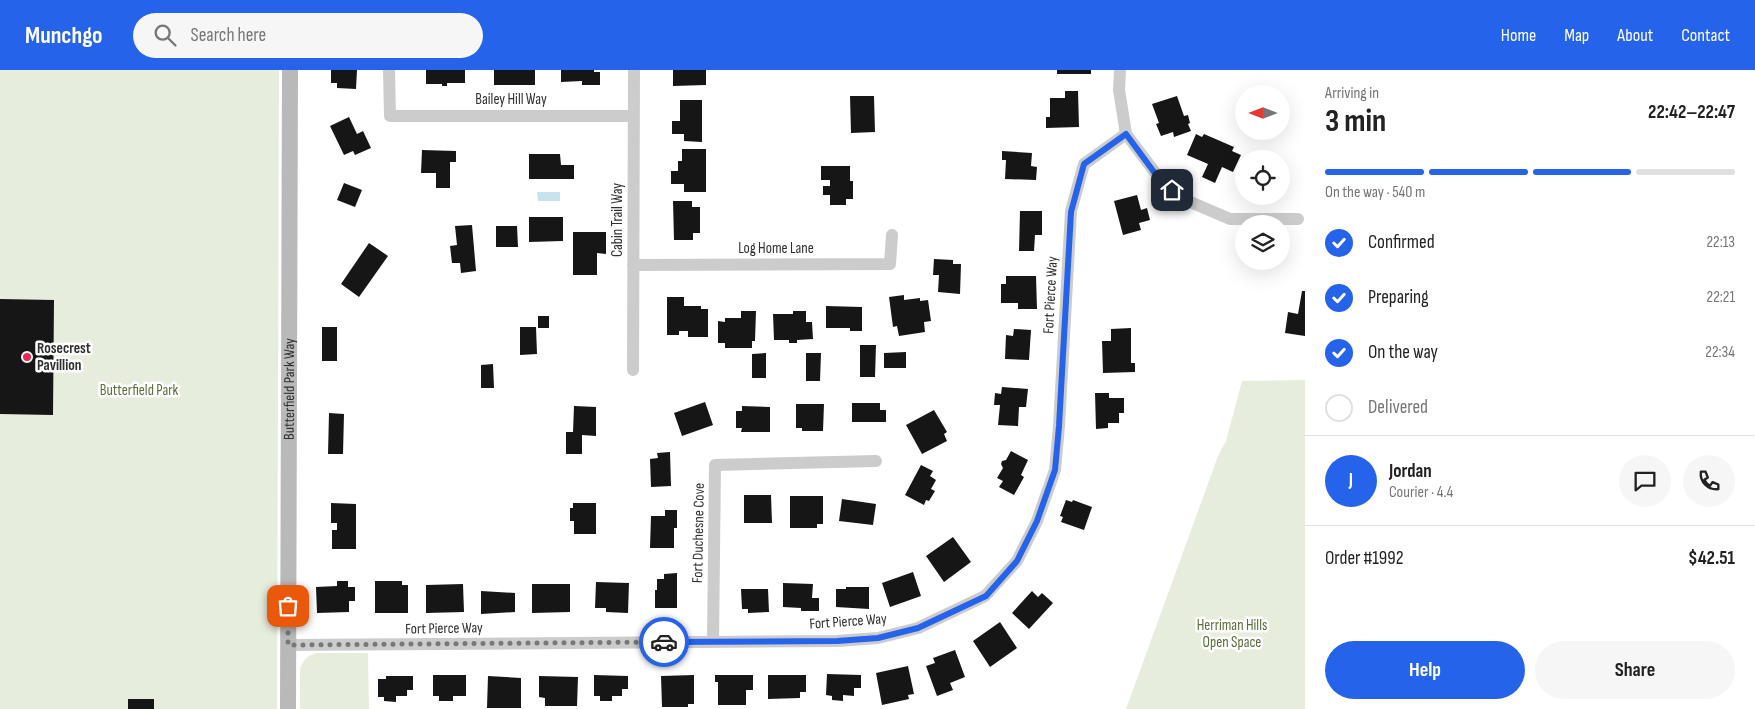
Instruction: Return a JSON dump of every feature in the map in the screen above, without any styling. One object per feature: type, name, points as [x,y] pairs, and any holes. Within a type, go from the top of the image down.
[{"type":"street","name":"Butterfield Park Way","points":[[288,709],[290,70]]},
{"type":"street","name":"Bailey Hill Way","points":[[389,70],[390,116],[633,116]]},
{"type":"street","name":"Cabin Trail Way","points":[[633,370],[634,70]]},
{"type":"street","points":[[1120,70],[1119,90],[1126,134],[1163,183],[1181,198],[1230,219],[1298,219]]},
{"type":"street","name":"Fort Pierce Way","points":[[288,645],[845,640],[878,638],[918,628],[986,596],[1017,561],[1037,521],[1055,470],[1071,212],[1084,164],[1126,134]]},
{"type":"street","name":"Log Home Lane","points":[[633,265],[890,264],[892,235]]},
{"type":"street","name":"Fort Duchesne Cove","points":[[713,641],[716,465],[876,461]]},
{"type":"green space","name":"Butterfield Park","points":[[0,70],[279,70],[277,709],[0,709]]},
{"type":"green space","name":"Herriman Hills Open Space","points":[[1305,380],[1305,709],[1126,709],[1218,456],[1226,441],[1242,381]]},
{"type":"green space","points":[[316,653],[368,653],[369,709],[300,709],[300,669],[306,659]]},
{"type":"water","points":[[537,192],[560,192],[560,201],[538,201]]},
{"type":"building","points":[[331,70],[357,70],[356,89],[337,88],[337,83],[331,83]]},
{"type":"building","points":[[426,70],[465,70],[465,83],[447,83],[447,86],[442,86],[442,84],[426,84]]},
{"type":"building","points":[[494,70],[535,70],[535,85],[494,85]]},
{"type":"building","points":[[561,70],[594,70],[594,72],[600,72],[600,85],[582,85],[582,81],[561,82]]},
{"type":"building","points":[[673,70],[706,70],[706,85],[673,86]]},
{"type":"building","points":[[1057,70],[1091,70],[1091,74],[1057,74]]},
{"type":"building","points":[[1065,91],[1078,91],[1079,127],[1046,128],[1046,117],[1050,117],[1050,98],[1065,98]]},
{"type":"building","points":[[850,96],[874,96],[875,132],[851,133]]},
{"type":"building","points":[[1177,96],[1184,116],[1188,115],[1190,123],[1188,124],[1191,131],[1174,137],[1173,132],[1161,136],[1156,124],[1159,123],[1152,104]]},
{"type":"building","points":[[680,100],[702,100],[702,142],[684,141],[684,134],[672,134],[672,121],[680,121]]},
{"type":"building","points":[[349,117],[357,134],[363,131],[371,148],[355,155],[353,151],[344,155],[330,126]]},
{"type":"building","points":[[1196,134],[1202,137],[1204,134],[1234,147],[1232,151],[1235,152],[1235,168],[1233,172],[1222,167],[1215,183],[1202,177],[1208,164],[1187,155]]},
{"type":"building","points":[[682,149],[706,149],[706,192],[684,192],[684,184],[671,184],[671,171],[678,171],[678,161],[682,161]]},
{"type":"building","points":[[422,150],[456,151],[456,162],[450,162],[450,188],[436,188],[436,173],[421,173]]},
{"type":"building","points":[[1002,151],[1032,153],[1031,166],[1037,167],[1036,180],[1005,179],[1006,160],[1002,160]]},
{"type":"building","points":[[529,154],[560,154],[561,165],[574,165],[574,179],[529,179]]},
{"type":"building","points":[[821,166],[850,166],[850,181],[853,181],[853,199],[846,199],[846,205],[830,205],[830,195],[823,195],[823,186],[830,186],[830,180],[821,180]]},
{"type":"building","points":[[344,183],[362,190],[355,207],[337,200]]},
{"type":"building","points":[[1137,195],[1141,210],[1147,208],[1150,220],[1139,223],[1141,230],[1123,235],[1114,201]]},
{"type":"building","points":[[673,201],[692,201],[692,207],[700,207],[700,233],[693,233],[693,240],[674,240]]},
{"type":"building","points":[[1020,211],[1042,211],[1042,235],[1035,235],[1034,251],[1019,251]]},
{"type":"building","points":[[529,217],[563,217],[563,241],[529,242]]},
{"type":"building","points":[[472,225],[476,271],[461,273],[460,263],[452,263],[450,246],[457,245],[455,226]]},
{"type":"building","points":[[496,226],[517,226],[518,247],[496,247]]},
{"type":"building","points":[[573,232],[606,232],[606,254],[597,253],[597,275],[573,275]]},
{"type":"building","points":[[369,243],[388,256],[359,297],[341,284]]},
{"type":"building","points":[[934,259],[953,260],[953,264],[961,264],[960,294],[938,292],[939,275],[933,275]]},
{"type":"building","points":[[1006,276],[1036,276],[1037,309],[1018,309],[1018,303],[1001,303],[1001,284],[1006,284]]},
{"type":"building","points":[[1302,291],[1305,291],[1305,336],[1285,333],[1288,312],[1298,314]]},
{"type":"building","points":[[904,295],[904,300],[920,298],[920,301],[928,300],[931,321],[924,322],[925,332],[899,336],[897,326],[893,327],[889,297]]},
{"type":"building","points":[[667,297],[684,297],[684,306],[701,306],[701,309],[708,309],[708,337],[688,337],[688,331],[679,331],[679,335],[667,335]]},
{"type":"building","name":"Rosecrest Pavillion","points":[[0,299],[54,300],[53,415],[0,414]]},
{"type":"building","points":[[826,306],[862,307],[862,331],[850,331],[850,328],[826,328]]},
{"type":"building","points":[[741,311],[756,311],[755,341],[752,341],[752,348],[725,348],[725,343],[718,343],[718,321],[725,322],[725,318],[741,318]]},
{"type":"building","points":[[793,311],[806,311],[806,322],[812,322],[813,339],[797,340],[797,343],[789,343],[789,340],[774,340],[773,314],[793,314]]},
{"type":"building","points":[[538,316],[549,316],[549,328],[538,328]]},
{"type":"building","points":[[322,327],[337,327],[337,361],[322,361]]},
{"type":"building","points":[[520,327],[536,327],[537,354],[520,355]]},
{"type":"building","points":[[1131,328],[1131,363],[1135,363],[1135,372],[1103,373],[1102,341],[1111,341],[1111,329]]},
{"type":"building","points":[[1014,329],[1031,330],[1029,360],[1005,359],[1006,335],[1013,336]]},
{"type":"building","points":[[860,345],[876,345],[875,377],[860,377]]},
{"type":"building","points":[[906,352],[906,368],[884,368],[884,353]]},
{"type":"building","points":[[766,353],[766,378],[752,378],[752,354]]},
{"type":"building","points":[[806,353],[821,353],[820,381],[806,381]]},
{"type":"building","points":[[493,364],[494,388],[481,388],[481,365]]},
{"type":"building","points":[[1002,387],[1028,389],[1026,407],[1019,407],[1018,426],[998,425],[1000,405],[994,405],[995,393],[1001,394]]},
{"type":"building","points":[[1095,393],[1109,393],[1109,398],[1124,398],[1124,413],[1119,413],[1119,423],[1108,423],[1108,428],[1096,429]]},
{"type":"building","points":[[705,402],[713,425],[682,436],[674,413]]},
{"type":"building","points":[[852,403],[880,403],[880,410],[886,410],[886,422],[852,422]]},
{"type":"building","points":[[796,404],[824,404],[823,431],[802,431],[802,428],[796,428]]},
{"type":"building","points":[[574,406],[596,407],[596,436],[582,435],[582,454],[566,454],[566,432],[573,432]]},
{"type":"building","points":[[742,406],[770,407],[770,432],[741,432],[742,428],[736,428],[736,411],[742,411]]},
{"type":"building","points":[[934,410],[947,432],[944,434],[947,441],[922,454],[906,425]]},
{"type":"building","points":[[329,413],[344,414],[343,454],[328,454]]},
{"type":"building","points":[[1011,451],[1028,460],[1021,475],[1024,477],[1014,495],[999,487],[1003,481],[997,478],[1003,468],[1002,461],[1006,460]]},
{"type":"building","points":[[670,452],[671,486],[651,487],[650,459],[658,458],[657,453]]},
{"type":"building","points":[[921,465],[933,471],[930,476],[936,480],[931,489],[935,491],[929,501],[926,500],[924,505],[905,495]]},
{"type":"building","points":[[744,495],[771,495],[772,523],[744,523]]},
{"type":"building","points":[[790,496],[823,496],[823,524],[817,524],[817,528],[790,528]]},
{"type":"building","points":[[842,499],[876,504],[873,525],[839,521]]},
{"type":"building","points":[[1066,500],[1072,502],[1073,500],[1092,507],[1084,530],[1061,522],[1063,517],[1060,516]]},
{"type":"building","points":[[331,503],[356,504],[356,549],[332,549],[332,530],[337,530],[337,523],[331,523]]},
{"type":"building","points":[[573,503],[596,503],[596,534],[574,534],[574,521],[570,521],[570,508],[573,508]]},
{"type":"building","points":[[665,510],[677,510],[677,528],[674,528],[674,548],[650,548],[651,516],[665,516]]},
{"type":"building","points":[[953,537],[971,562],[944,582],[926,556]]},
{"type":"building","points":[[913,572],[921,596],[890,607],[882,583]]},
{"type":"building","points":[[677,573],[677,608],[655,608],[657,579],[664,579],[664,574]]},
{"type":"building","points":[[337,581],[348,581],[348,587],[355,587],[355,601],[349,601],[349,612],[317,613],[316,587],[337,586]]},
{"type":"building","points":[[375,581],[402,581],[402,585],[408,585],[408,613],[375,613]]},
{"type":"building","points":[[596,582],[629,583],[628,613],[606,612],[606,608],[595,608]]},
{"type":"building","points":[[783,583],[813,584],[812,598],[819,598],[819,611],[801,611],[801,608],[783,607]]},
{"type":"building","points":[[463,584],[464,612],[426,613],[426,585]]},
{"type":"building","points":[[532,584],[570,584],[570,612],[532,613]]},
{"type":"building","points":[[846,587],[869,587],[869,609],[836,607],[836,589],[846,589]]},
{"type":"building","points":[[741,589],[768,589],[769,612],[748,613],[748,609],[742,609]]},
{"type":"building","points":[[481,591],[515,593],[515,612],[481,614]]},
{"type":"building","points":[[1032,591],[1038,597],[1042,593],[1053,603],[1029,629],[1012,613]]},
{"type":"building","points":[[1000,622],[1017,648],[990,667],[973,641]]},
{"type":"building","points":[[955,650],[965,677],[950,683],[953,690],[937,696],[926,666],[935,663],[933,658]]},
{"type":"building","points":[[908,666],[914,694],[908,695],[909,699],[882,705],[876,673]]},
{"type":"building","points":[[827,674],[861,675],[861,688],[854,688],[854,696],[843,695],[843,701],[832,700],[832,696],[826,695]]},
{"type":"building","points":[[433,675],[466,675],[466,696],[453,696],[453,701],[439,701],[439,696],[433,696]]},
{"type":"building","points":[[594,675],[628,676],[628,689],[622,689],[622,696],[612,696],[612,701],[600,701],[600,696],[594,696]]},
{"type":"building","points":[[694,675],[694,704],[688,704],[688,707],[662,707],[661,676]]},
{"type":"building","points":[[715,675],[753,675],[753,690],[746,690],[746,705],[718,705],[718,682],[715,682]]},
{"type":"building","points":[[768,675],[806,675],[806,692],[800,692],[800,698],[768,699]]},
{"type":"building","points":[[386,676],[413,676],[413,690],[407,690],[407,696],[396,696],[396,702],[384,701],[384,697],[378,697],[378,679],[386,679]]},
{"type":"building","points":[[488,676],[521,678],[521,708],[487,708]]},
{"type":"building","points":[[539,676],[578,677],[577,706],[545,706],[545,698],[539,697]]},
{"type":"building","points":[[128,699],[154,699],[154,709],[128,709]]},
{"type":"way so far","points":[[288,606],[288,645],[664,642]]},
{"type":"place","name":"Rosecrest Pavillion","points":[[27,357]]},
{"type":"route","points":[[664,642],[837,641],[878,638],[918,628],[986,596],[1017,561],[1037,521],[1055,470],[1071,212],[1084,164],[1126,134],[1163,183],[1172,190]]}]
